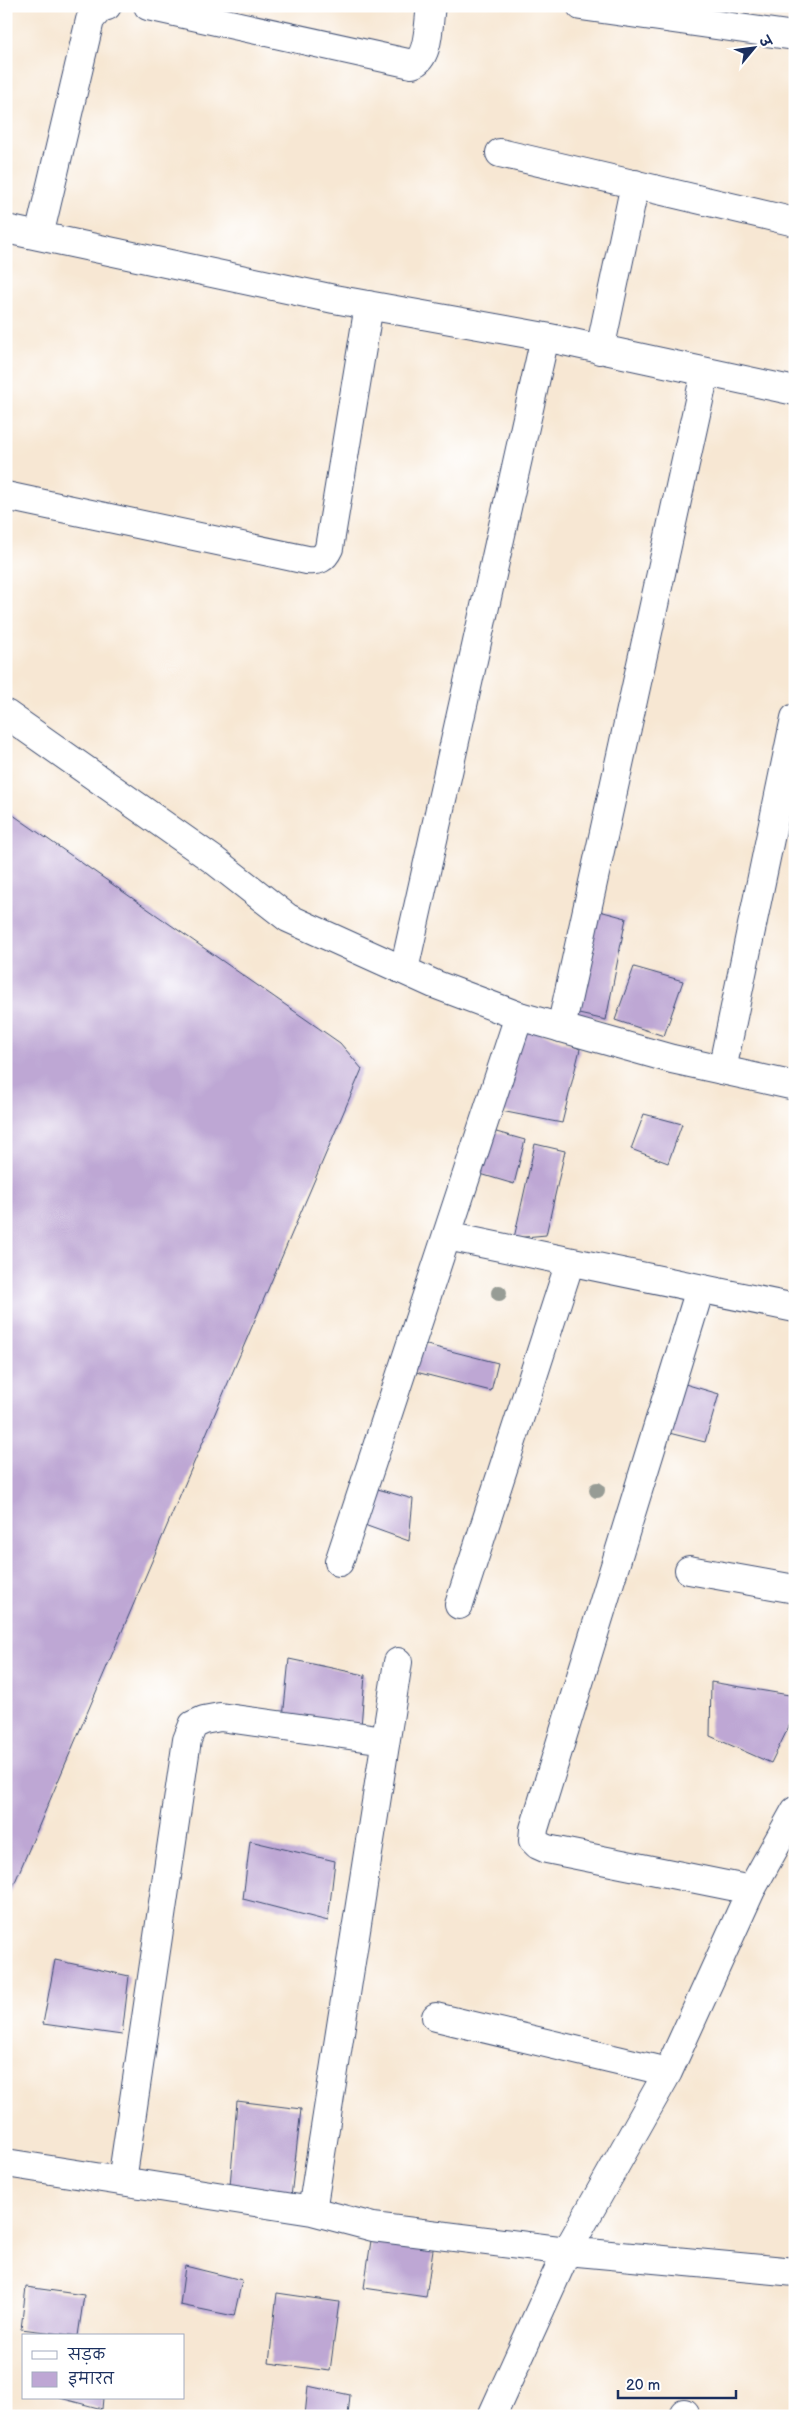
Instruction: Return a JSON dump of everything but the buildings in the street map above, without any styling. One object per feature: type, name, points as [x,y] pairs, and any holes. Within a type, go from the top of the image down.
[{"type":"street","points":[[39,236],[90,20],[100,8],[106,6]]},
{"type":"street","points":[[148,6],[238,16],[412,64],[418,62],[423,54],[431,6]]},
{"type":"street","points":[[581,6],[672,12],[795,36]]},
{"type":"street","points":[[500,153],[795,222]]},
{"type":"street","points":[[600,350],[635,184]]},
{"type":"street","points":[[6,229],[369,305],[545,337],[795,392]]},
{"type":"street","points":[[6,496],[317,561],[324,557],[329,548],[369,305]]},
{"type":"street","points":[[404,970],[545,337]]},
{"type":"street","points":[[561,1028],[705,373]]},
{"type":"street","points":[[6,714],[215,860],[288,918],[404,970],[519,1016],[722,1070],[795,1086]]},
{"type":"street","points":[[722,1070],[795,718]]},
{"type":"street","points":[[338,1562],[519,1016]]},
{"type":"street","points":[[447,1236],[795,1308]]},
{"type":"street","points":[[459,1605],[570,1262]]},
{"type":"street","points":[[700,1289],[534,1829],[534,1840],[538,1845],[547,1849],[751,1890]]},
{"type":"street","points":[[688,1570],[795,1589]]},
{"type":"street","points":[[312,2211],[398,1662]]},
{"type":"street","points":[[122,2181],[187,1740],[193,1725],[204,1720],[220,1717],[385,1740]]},
{"type":"street","points":[[492,2416],[567,2251],[668,2072],[751,1890],[794,1814]]},
{"type":"street","points":[[436,2017],[668,2072]]},
{"type":"street","points":[[6,2163],[312,2211],[373,2227],[567,2251],[795,2272]]}]
